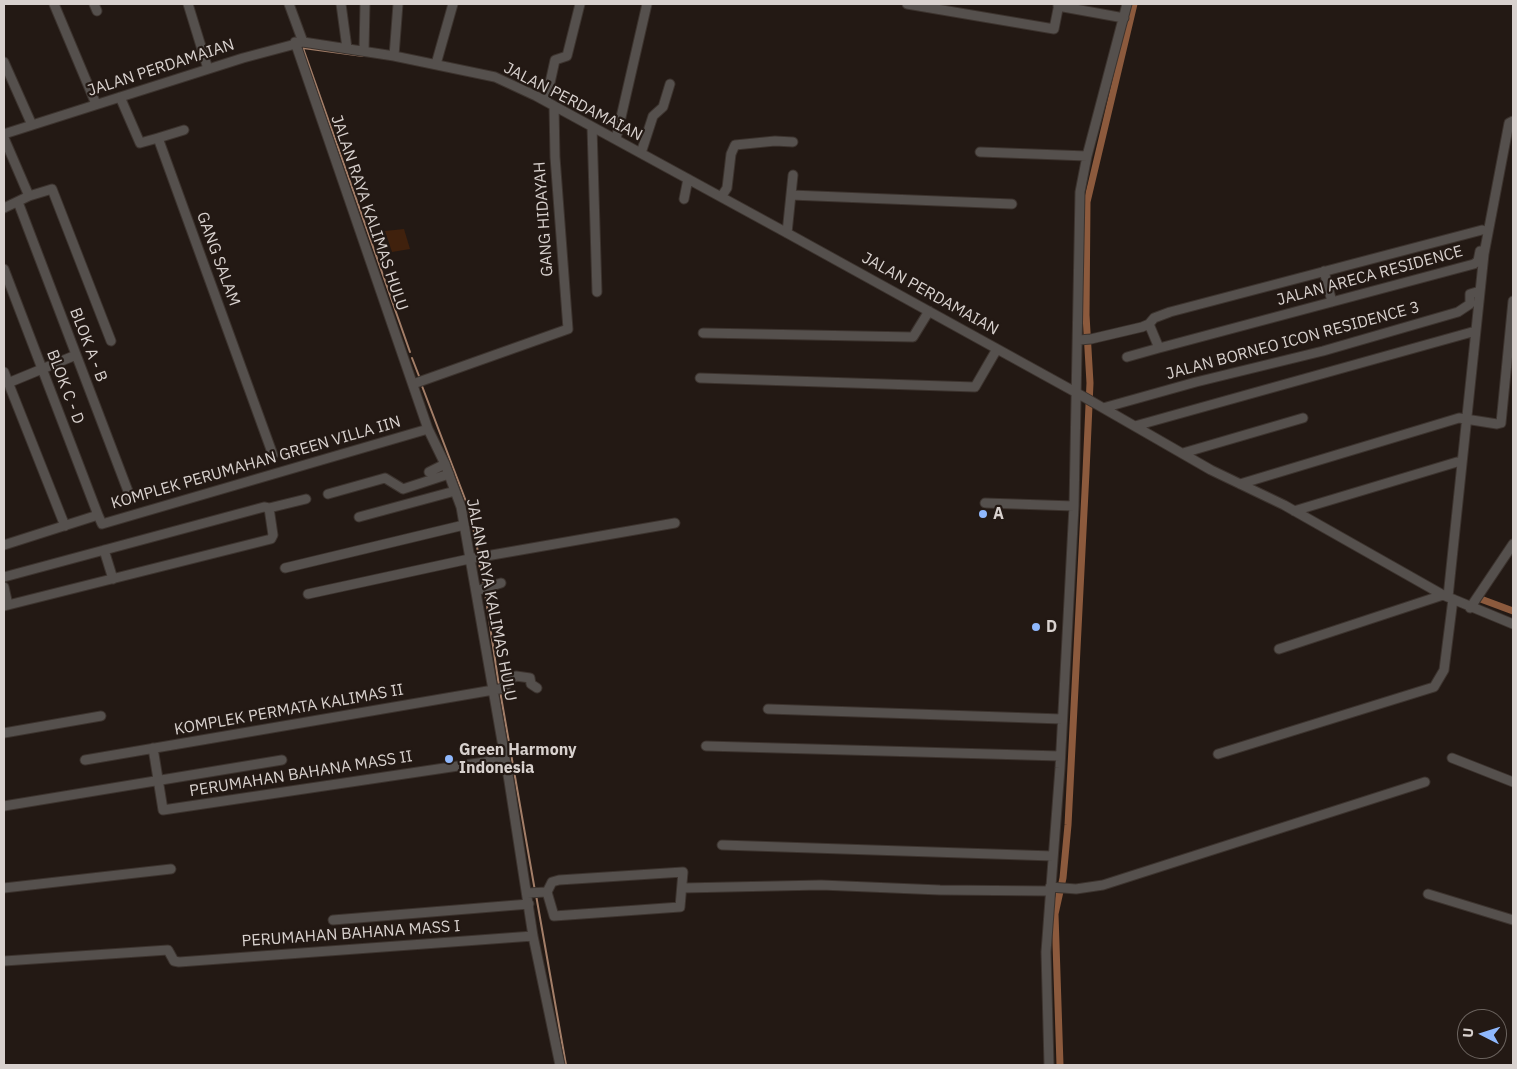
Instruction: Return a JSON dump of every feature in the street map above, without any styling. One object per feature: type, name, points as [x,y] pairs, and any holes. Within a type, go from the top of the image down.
[{"type":"street","points":[[54,4],[96,104]]},
{"type":"street","points":[[188,4],[208,69]]},
{"type":"street","name":"JALAN RAYA KALIMAS HULU","points":[[289,4],[299,42],[428,429],[446,464],[464,525],[469,559],[497,689],[505,759],[536,893],[528,904],[560,1065]]},
{"type":"street","points":[[341,4],[347,48]]},
{"type":"street","points":[[364,51],[365,4]]},
{"type":"street","points":[[394,56],[398,4]]},
{"type":"street","points":[[436,64],[452,4]]},
{"type":"street","name":"GANG HIDAYAH","points":[[413,384],[568,329],[550,104],[555,60],[567,56],[580,4]]},
{"type":"street","points":[[616,139],[647,4]]},
{"type":"street","points":[[907,4],[1054,29],[1058,5],[1124,18]]},
{"type":"street","points":[[1049,1065],[1046,982],[1080,395],[1085,340],[1079,209],[1087,156],[1127,4]]},
{"type":"street","name":"JALAN PERDAMAIAN","points":[[4,134],[299,42],[394,56],[495,77],[616,139],[1183,453],[1240,484],[1294,510],[1448,597],[1473,603],[1513,624]]},
{"type":"street","points":[[4,62],[32,125]]},
{"type":"street","points":[[641,153],[653,116],[663,107],[670,84]]},
{"type":"street","points":[[120,97],[140,143],[184,130]]},
{"type":"street","points":[[1218,754],[1434,687],[1444,670],[1448,597],[1480,291],[1498,179],[1509,123],[1513,121]]},
{"type":"street","points":[[592,127],[597,292]]},
{"type":"street","points":[[4,138],[29,196]]},
{"type":"street","name":"GANG SALAM","points":[[158,138],[274,455]]},
{"type":"street","points":[[721,197],[727,188],[731,154],[735,145],[775,141],[793,142]]},
{"type":"street","points":[[980,152],[1087,156]]},
{"type":"street","points":[[787,233],[793,176]]},
{"type":"street","points":[[684,199],[688,179]]},
{"type":"street","points":[[4,208],[29,196],[52,189],[111,341]]},
{"type":"street","points":[[791,195],[1012,204]]},
{"type":"street","name":"BLOK A - B","points":[[18,202],[130,498]]},
{"type":"street","points":[[1482,230],[1485,216]]},
{"type":"street","name":"JALAN ARECA RESIDENCE","points":[[1085,340],[1149,324],[1154,318],[1170,312],[1482,230],[1476,263],[1127,357]]},
{"type":"street","name":"BLOK C - D","points":[[4,269],[98,516]]},
{"type":"street","points":[[1324,271],[1332,302]]},
{"type":"street","name":"JALAN BORNEO ICON RESIDENCE 3","points":[[1103,408],[1458,312],[1470,304],[1470,294],[1480,291]]},
{"type":"street","points":[[1240,484],[1460,418],[1501,423],[1511,350],[1513,301]]},
{"type":"street","points":[[704,333],[913,337],[929,311]]},
{"type":"street","points":[[1149,324],[1159,348]]},
{"type":"street","points":[[1135,426],[1472,332]]},
{"type":"street","points":[[700,378],[976,387],[997,349]]},
{"type":"street","points":[[8,383],[76,355]]},
{"type":"street","points":[[4,372],[65,526]]},
{"type":"street","points":[[1183,453],[1303,418]]},
{"type":"street","name":"KOMPLEK PERUMAHAN GREEN VILLA IIN","points":[[98,516],[102,524],[428,429]]},
{"type":"street","points":[[1294,510],[1456,462]]},
{"type":"street","points":[[429,472],[446,464]]},
{"type":"street","points":[[328,494],[382,478],[388,479],[403,489],[449,474]]},
{"type":"street","points":[[359,517],[455,491]]},
{"type":"street","points":[[4,577],[264,507],[269,508],[306,499]]},
{"type":"street","points":[[985,503],[1074,506]]},
{"type":"street","points":[[4,587],[6,606],[271,539],[273,535],[269,508]]},
{"type":"street","points":[[4,545],[98,516]]},
{"type":"street","points":[[308,594],[469,559],[675,522]]},
{"type":"street","points":[[285,568],[464,525]]},
{"type":"street","points":[[1473,603],[1513,544]]},
{"type":"street","points":[[104,550],[113,579]]},
{"type":"street","points":[[476,591],[501,583]]},
{"type":"street","points":[[1279,649],[1448,597]]},
{"type":"street","points":[[497,689],[516,676],[530,678],[531,684],[536,688]]},
{"type":"street","name":"KOMPLEK PERMATA KALIMAS II","points":[[85,760],[497,689]]},
{"type":"street","points":[[768,709],[1062,719]]},
{"type":"street","points":[[4,733],[101,716]]},
{"type":"street","points":[[706,746],[1060,756]]},
{"type":"street","name":"PERUMAHAN BAHANA MASS II","points":[[153,748],[163,810],[505,759]]},
{"type":"street","points":[[1452,758],[1513,782]]},
{"type":"street","points":[[4,806],[282,760]]},
{"type":"street","points":[[683,888],[821,885],[940,890],[1066,888],[1103,885],[1425,782]]},
{"type":"street","points":[[722,845],[1053,856]]},
{"type":"street","points":[[4,888],[171,869]]},
{"type":"street","points":[[683,872],[680,907],[554,916],[536,893],[552,882],[559,880],[683,872]]},
{"type":"street","points":[[1428,894],[1513,920]]},
{"type":"street","points":[[333,920],[528,904]]},
{"type":"street","name":"PERUMAHAN BAHANA MASS I","points":[[4,961],[168,950],[175,962],[179,962],[533,936]]},
{"type":"shaded area","points":[[404,229],[410,249],[392,252],[385,231]]},
{"type":"waterway","points":[[1060,1065],[1055,914],[1063,878],[1068,825],[1086,472],[1090,383],[1086,315],[1087,202],[1134,4]]},
{"type":"waterway","points":[[363,56],[303,48],[410,352]]},
{"type":"waterway","points":[[412,358],[419,376]]},
{"type":"waterway","points":[[422,386],[470,512]]},
{"type":"waterway","points":[[472,522],[478,552]]},
{"type":"waterway","points":[[479,563],[483,583]]},
{"type":"waterway","points":[[485,593],[499,686]]},
{"type":"waterway","points":[[1478,598],[1513,611]]},
{"type":"waterway","points":[[500,691],[535,891]]},
{"type":"waterway","points":[[536,895],[566,1065]]},
{"type":"place","name":"A","points":[[983,514]]},
{"type":"place","name":"D","points":[[1036,627]]},
{"type":"place","name":"Green Harmony Indonesia","points":[[449,759]]}]
